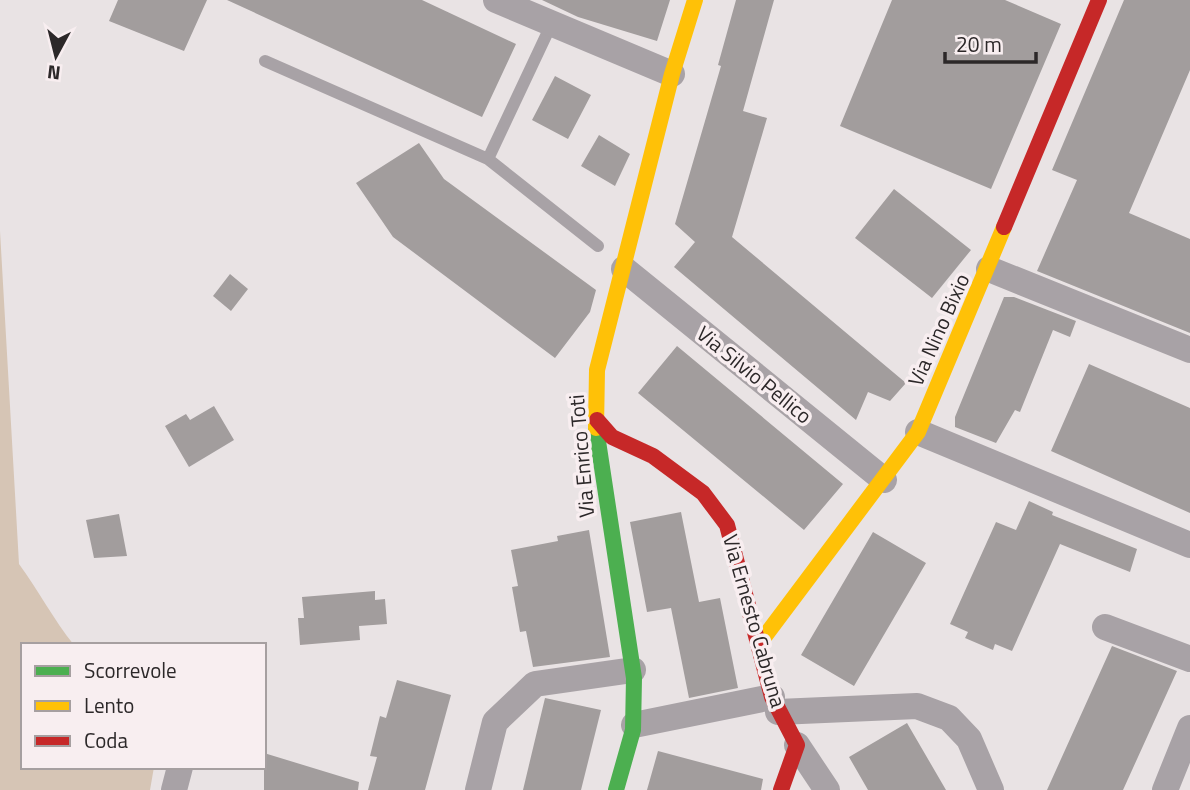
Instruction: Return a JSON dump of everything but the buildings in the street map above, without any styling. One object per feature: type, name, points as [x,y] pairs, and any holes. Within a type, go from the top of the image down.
[{"type":"street","points":[[496,0],[672,74]]},
{"type":"street","name":"Via Enrico Toti","points":[[616,790],[634,725],[633,670],[600,463],[595,395],[597,370],[672,74],[695,0]]},
{"type":"street","name":"Via Nino Bixio","points":[[759,644],[884,481],[918,432],[989,269],[1100,0]]},
{"type":"street","name":"Via Silvio Pellico","points":[[624,269],[884,481]]},
{"type":"street","points":[[989,269],[1190,350]]},
{"type":"street","name":"Via Ernesto Cabruna","points":[[597,420],[612,437],[653,456],[702,493],[727,525],[775,704],[797,745],[827,790]]},
{"type":"street","points":[[918,432],[1190,545]]},
{"type":"street","points":[[1105,626],[1190,659]]},
{"type":"street","points":[[478,790],[495,722],[535,684],[633,670]]},
{"type":"street","points":[[634,725],[775,704],[917,706],[949,718],[969,739],[991,790]]},
{"type":"street","points":[[1165,790],[1190,728]]},
{"type":"street","points":[[780,790],[797,745]]},
{"type":"street","points":[[174,790],[179,769]]},
{"type":"lane","points":[[488,159],[552,23]]},
{"type":"lane","points":[[265,61],[488,159],[598,246]]},
{"type":"shaded area","points":[[0,231],[19,564],[72,643],[21,643],[21,769],[154,769],[150,790],[0,790]]},
{"type":"traffic: fast","points":[[596,428],[634,678],[633,730],[616,790]]},
{"type":"traffic: slow","points":[[596,428],[597,370],[672,74],[695,0]]},
{"type":"traffic: slow","points":[[759,644],[918,432],[1004,227]]},
{"type":"traffic: jam","points":[[1004,227],[1099,0]]},
{"type":"traffic: jam","points":[[597,420],[612,437],[653,456],[703,493],[727,525],[772,697],[797,745],[781,790]]}]
